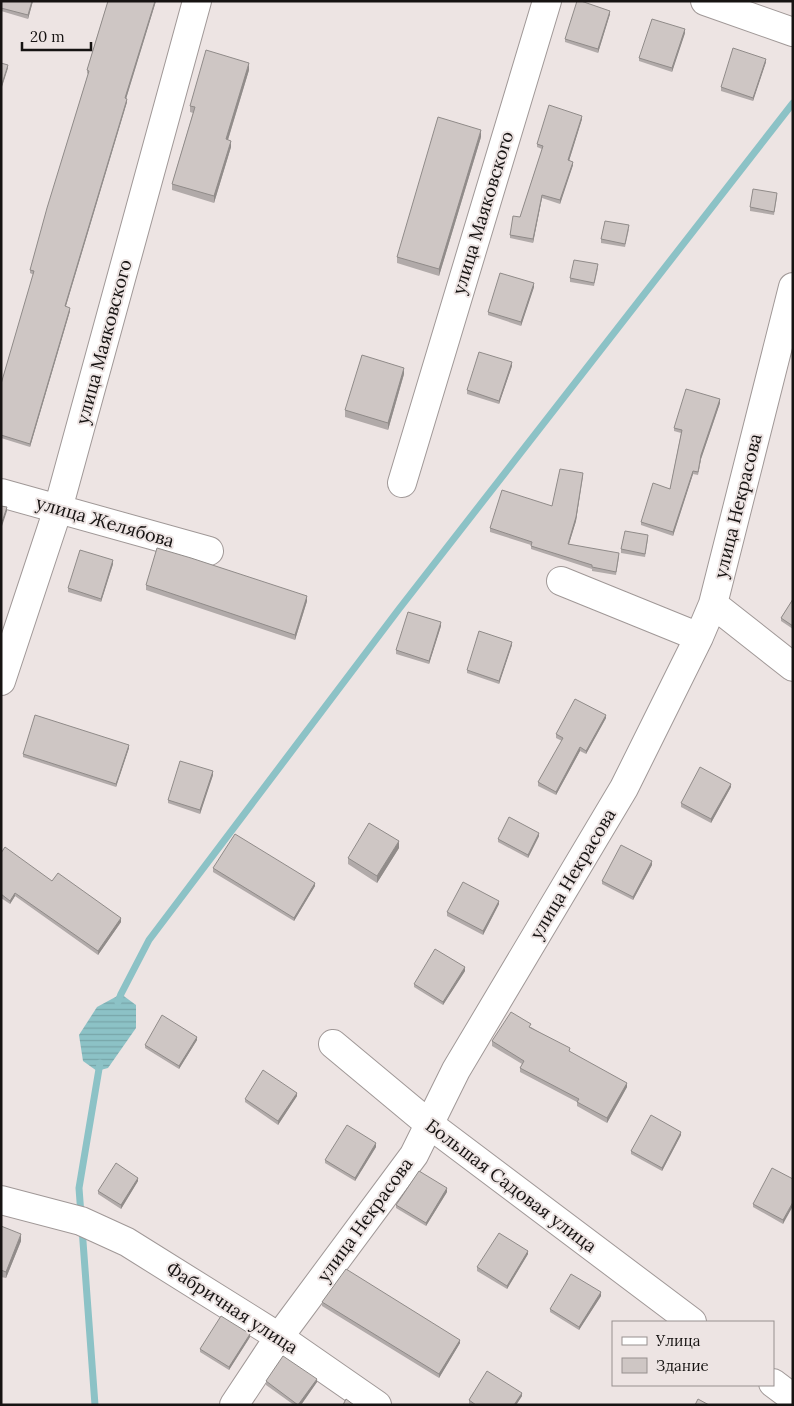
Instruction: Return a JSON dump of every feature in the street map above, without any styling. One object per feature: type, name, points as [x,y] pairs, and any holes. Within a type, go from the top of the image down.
[{"type":"street","name":"улица Маяковского","points":[[1,681],[58,509],[197,1]]},
{"type":"street","name":"улица Маяковского","points":[[402,483],[547,1]]},
{"type":"street","points":[[705,1],[793,32]]},
{"type":"street","name":"улица Некрасова","points":[[234,1405],[279,1337],[414,1155],[461,1062],[624,788],[699,637],[713,604],[793,287]]},
{"type":"street","name":"улица Желябова","points":[[1,493],[209,551]]},
{"type":"street","points":[[561,581],[699,637]]},
{"type":"street","points":[[713,604],[793,667]]},
{"type":"street","name":"Большая Садовая улица","points":[[333,1044],[429,1124],[691,1321]]},
{"type":"street","name":"Фабричная улица","points":[[1,1200],[81,1221],[128,1242],[279,1337],[376,1405]]},
{"type":"street","points":[[774,1384],[793,1398]]},
{"type":"water","points":[[121,994],[136,1005],[136,1028],[108,1068],[97,1071],[83,1061],[79,1035],[97,1007]]},
{"type":"building","points":[[1,1],[32,1],[28,15],[1,8]]},
{"type":"building","points":[[108,1],[155,1],[65,306],[70,308],[30,444],[1,435],[1,384],[34,271],[30,270],[47,208],[89,71],[87,70]]},
{"type":"building","points":[[577,1],[610,11],[598,49],[565,39]]},
{"type":"building","points":[[652,19],[685,29],[672,68],[639,58]]},
{"type":"building","points":[[733,48],[766,59],[753,98],[721,87]]},
{"type":"building","points":[[206,50],[249,63],[226,139],[231,141],[214,196],[172,184],[195,107],[190,106]]},
{"type":"building","points":[[1,63],[8,65],[1,87]]},
{"type":"building","points":[[549,105],[582,116],[568,160],[573,162],[560,200],[542,195],[533,239],[510,235],[513,216],[520,217],[543,146],[537,144]]},
{"type":"building","points":[[438,117],[481,130],[439,269],[397,257]]},
{"type":"building","points":[[753,189],[777,193],[774,212],[750,207]]},
{"type":"building","points":[[605,221],[629,225],[625,244],[601,239]]},
{"type":"building","points":[[574,260],[598,264],[594,283],[570,278]]},
{"type":"building","points":[[500,273],[534,283],[521,322],[488,312]]},
{"type":"building","points":[[479,352],[512,362],[499,401],[467,390]]},
{"type":"building","points":[[362,355],[404,368],[388,423],[345,410]]},
{"type":"building","points":[[686,389],[720,399],[701,455],[698,472],[693,471],[673,532],[641,522],[653,483],[670,489],[682,430],[674,428]]},
{"type":"building","points":[[560,469],[583,473],[576,517],[568,544],[619,553],[616,572],[592,567],[592,565],[531,546],[532,542],[490,528],[502,490],[552,506]]},
{"type":"building","points":[[1,506],[7,507],[1,525]]},
{"type":"building","points":[[625,531],[648,535],[645,554],[621,549]]},
{"type":"building","points":[[157,548],[307,596],[295,635],[146,585]]},
{"type":"building","points":[[80,550],[113,560],[101,599],[68,588]]},
{"type":"building","points":[[793,599],[793,626],[781,618]]},
{"type":"building","points":[[408,612],[441,622],[429,661],[396,650]]},
{"type":"building","points":[[479,631],[512,642],[499,681],[467,670]]},
{"type":"building","points":[[575,699],[606,715],[586,751],[580,747],[556,792],[538,782],[563,738],[556,734]]},
{"type":"building","points":[[35,715],[129,745],[116,784],[23,754]]},
{"type":"building","points":[[180,761],[213,771],[200,810],[168,800]]},
{"type":"building","points":[[700,767],[731,784],[711,819],[681,803]]},
{"type":"building","points":[[509,817],[539,833],[528,855],[498,839]]},
{"type":"building","points":[[369,823],[399,841],[377,876],[348,858]]},
{"type":"building","points":[[235,834],[315,883],[294,918],[213,868]]},
{"type":"building","points":[[621,845],[652,861],[633,897],[602,881]]},
{"type":"building","points":[[5,847],[52,881],[58,873],[121,918],[98,951],[15,893],[10,901],[1,894],[1,853]]},
{"type":"building","points":[[463,882],[499,901],[483,931],[447,912]]},
{"type":"building","points":[[435,949],[465,967],[443,1002],[414,984]]},
{"type":"building","points":[[511,1012],[531,1024],[529,1027],[570,1048],[569,1051],[627,1083],[607,1118],[577,1102],[579,1099],[520,1068],[524,1061],[492,1041]]},
{"type":"building","points":[[162,1015],[197,1037],[179,1066],[145,1045]]},
{"type":"building","points":[[263,1070],[297,1093],[278,1121],[245,1099]]},
{"type":"building","points":[[651,1115],[681,1132],[662,1168],[631,1151]]},
{"type":"building","points":[[347,1125],[376,1143],[355,1178],[325,1160]]},
{"type":"building","points":[[116,1163],[138,1178],[121,1205],[98,1191]]},
{"type":"building","points":[[772,1168],[793,1179],[793,1202],[783,1220],[753,1204]]},
{"type":"building","points":[[419,1171],[447,1188],[426,1223],[396,1205]]},
{"type":"building","points":[[1,1226],[21,1234],[6,1272],[1,1270]]},
{"type":"building","points":[[499,1233],[528,1251],[507,1286],[477,1267]]},
{"type":"building","points":[[346,1269],[460,1340],[439,1374],[322,1302]]},
{"type":"building","points":[[571,1274],[601,1292],[579,1327],[550,1309]]},
{"type":"building","points":[[221,1316],[250,1334],[229,1367],[200,1349]]},
{"type":"building","points":[[283,1356],[317,1379],[298,1405],[266,1381]]},
{"type":"building","points":[[487,1371],[522,1393],[514,1405],[476,1405],[469,1400]]},
{"type":"building","points":[[346,1399],[354,1405],[343,1405]]},
{"type":"building","points":[[698,1399],[709,1405],[695,1405]]},
{"type":"waterway","points":[[118,1002],[149,940],[399,609],[793,103]]},
{"type":"waterway","points":[[81,1215],[79,1188],[100,1063]]},
{"type":"waterway","points":[[82,1228],[95,1405]]}]
